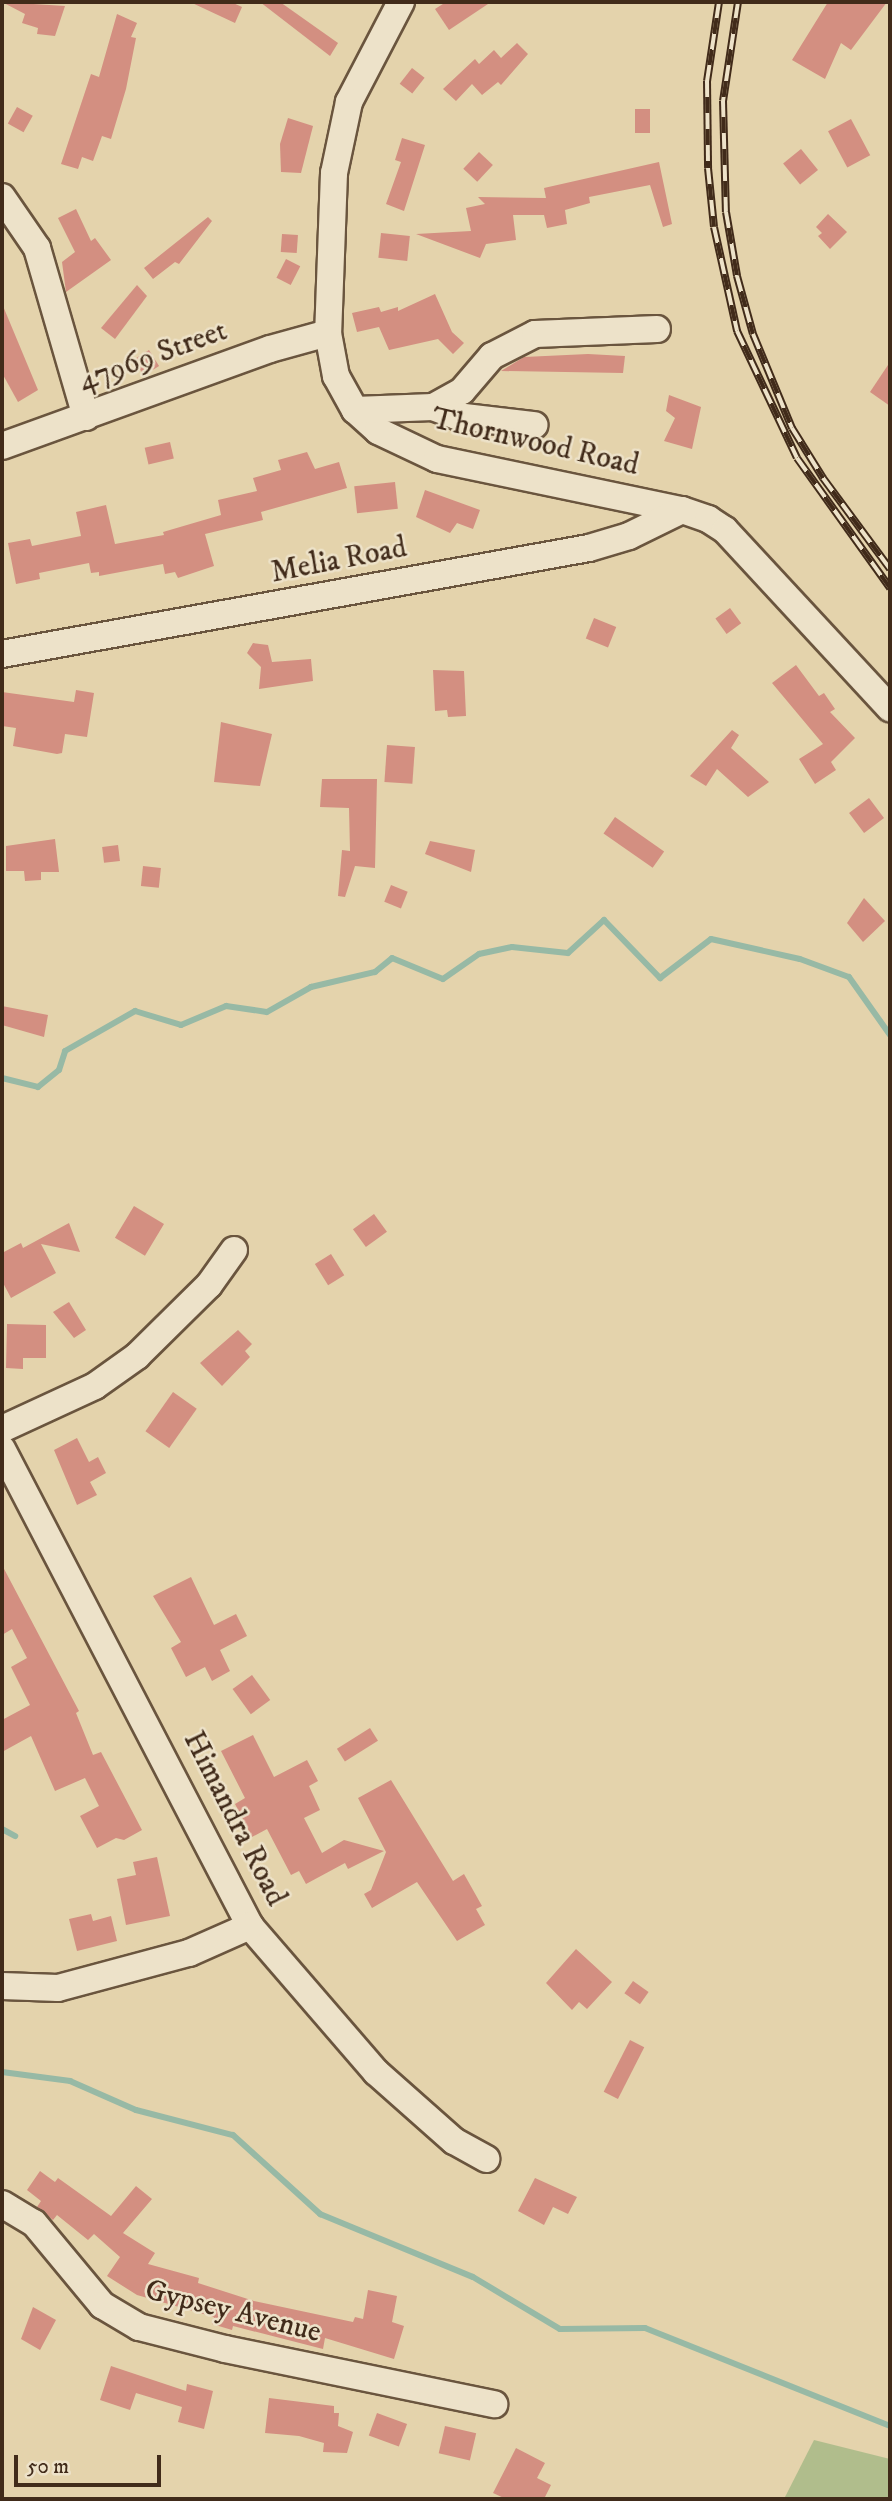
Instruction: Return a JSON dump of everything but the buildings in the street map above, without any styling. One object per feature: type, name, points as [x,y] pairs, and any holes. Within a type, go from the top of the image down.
[{"type":"street","name":"Thornwood Road","points":[[401,2],[349,102],[339,139],[330,239],[328,333],[336,376],[355,410],[377,431],[437,459],[682,510],[725,530],[890,708]]},
{"type":"street","points":[[2,197],[29,230],[86,417]]},
{"type":"street","points":[[433,407],[462,391],[492,356],[535,334],[657,329]]},
{"type":"street","name":"47969 Street","points":[[2,446],[270,349],[328,333]]},
{"type":"street","points":[[355,410],[433,407],[456,416],[534,425]]},
{"type":"street","name":"Melia Road","points":[[2,654],[589,548],[629,536],[682,510]]},
{"type":"street","points":[[2,1429],[95,1386],[137,1356],[209,1284],[234,1250]]},
{"type":"street","name":"Himandra Road","points":[[2,1448],[250,1926],[376,2072],[454,2141],[486,2159]]},
{"type":"street","points":[[2,1986],[58,1988],[188,1953],[250,1926]]},
{"type":"street","name":"Gypsey Avenue","points":[[2,2204],[34,2223],[102,2305],[139,2327],[225,2349],[494,2404]]},
{"type":"green space","points":[[814,2440],[890,2459],[890,2499],[784,2499]]},
{"type":"waterway","points":[[2,1078],[38,1087],[59,1070],[65,1051],[135,1011],[181,1025],[226,1006],[267,1012],[311,987],[375,972],[392,958],[443,979],[479,954],[512,947],[568,953],[604,920],[660,978],[711,939],[800,959],[849,977],[890,1035]]},
{"type":"waterway","points":[[2,1829],[15,1836]]},
{"type":"waterway","points":[[2,2072],[70,2081],[136,2110],[233,2135],[320,2214],[473,2277],[560,2329],[645,2328],[890,2426]]},
{"type":"railway","points":[[719,2],[707,81],[708,168],[714,227],[737,331],[797,458],[890,588]]},
{"type":"railway","points":[[738,2],[723,101],[726,212],[737,276],[753,334],[792,428],[823,478],[890,569]]}]
